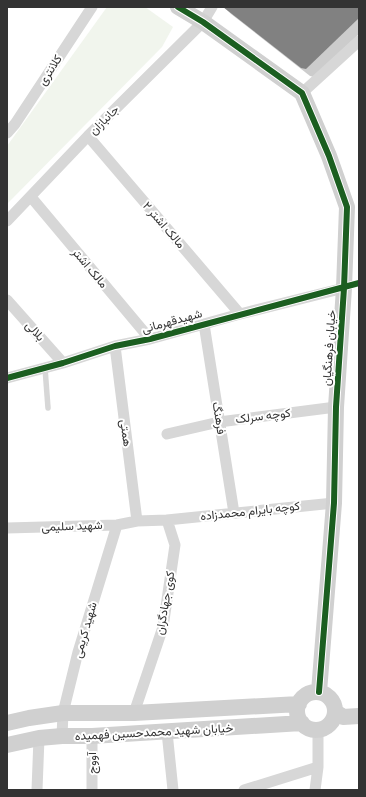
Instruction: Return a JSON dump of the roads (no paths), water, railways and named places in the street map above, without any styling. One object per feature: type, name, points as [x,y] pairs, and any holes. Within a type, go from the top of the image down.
[{"type":"street","name":"کلانتری","points":[[7,133],[11,121],[92,7]]},
{"type":"street","points":[[178,7],[203,22],[302,93],[359,41]]},
{"type":"street","name":"جانبازان","points":[[7,221],[88,136],[203,22],[212,7]]},
{"type":"street","name":"خیابان فرهنگیان","points":[[302,93],[329,156],[347,207],[344,288],[336,407],[334,503],[319,692]]},
{"type":"street","name":"مالک اشتر ۲","points":[[88,136],[240,314]]},
{"type":"street","name":"مالک اشتر","points":[[31,197],[150,339]]},
{"type":"street","points":[[344,288],[359,283]]},
{"type":"street","name":"شهیدقهرمانی","points":[[7,378],[64,363],[115,346],[150,339],[240,314],[344,288]]},
{"type":"street","name":"بلالی","points":[[7,300],[64,363]]},
{"type":"street","name":"فرهنگ","points":[[204,324],[234,513]]},
{"type":"street","name":"همتی","points":[[115,346],[137,521]]},
{"type":"street","name":"کوچه سرلک","points":[[167,434],[219,422],[336,407]]},
{"type":"street","name":"کوچه بایرام محمدزاده","points":[[167,520],[334,503]]},
{"type":"street","points":[[137,521],[167,520]]},
{"type":"street","name":"کوی جهادگران","points":[[134,713],[163,627],[175,545],[167,520]]},
{"type":"street","name":"شهید سلیمی","points":[[7,528],[117,525],[137,521]]},
{"type":"street","name":"شهید کریمی","points":[[62,736],[63,713],[78,652],[117,525]]},
{"type":"street","points":[[319,692],[328,695],[332,699],[336,712],[330,724],[325,728],[313,729],[302,723],[297,712],[299,704],[304,696],[310,693],[319,692]]},
{"type":"street","name":"خیابان شهید محمدحسین فهمیده","points":[[7,723],[63,713],[134,713],[299,704]]},
{"type":"street","points":[[336,712],[343,717],[359,716]]},
{"type":"street","name":"خیابان شهید محمدحسین فهمیده","points":[[7,745],[39,738],[62,736],[167,732],[302,723]]},
{"type":"street","points":[[315,790],[318,767],[318,729]]},
{"type":"street","points":[[167,732],[173,790]]},
{"type":"street","name":"آووج","points":[[92,736],[92,790]]},
{"type":"street","points":[[37,790],[39,738]]},
{"type":"street","points":[[244,790],[318,767]]},
{"type":"lane","points":[[45,368],[48,408]]}]
